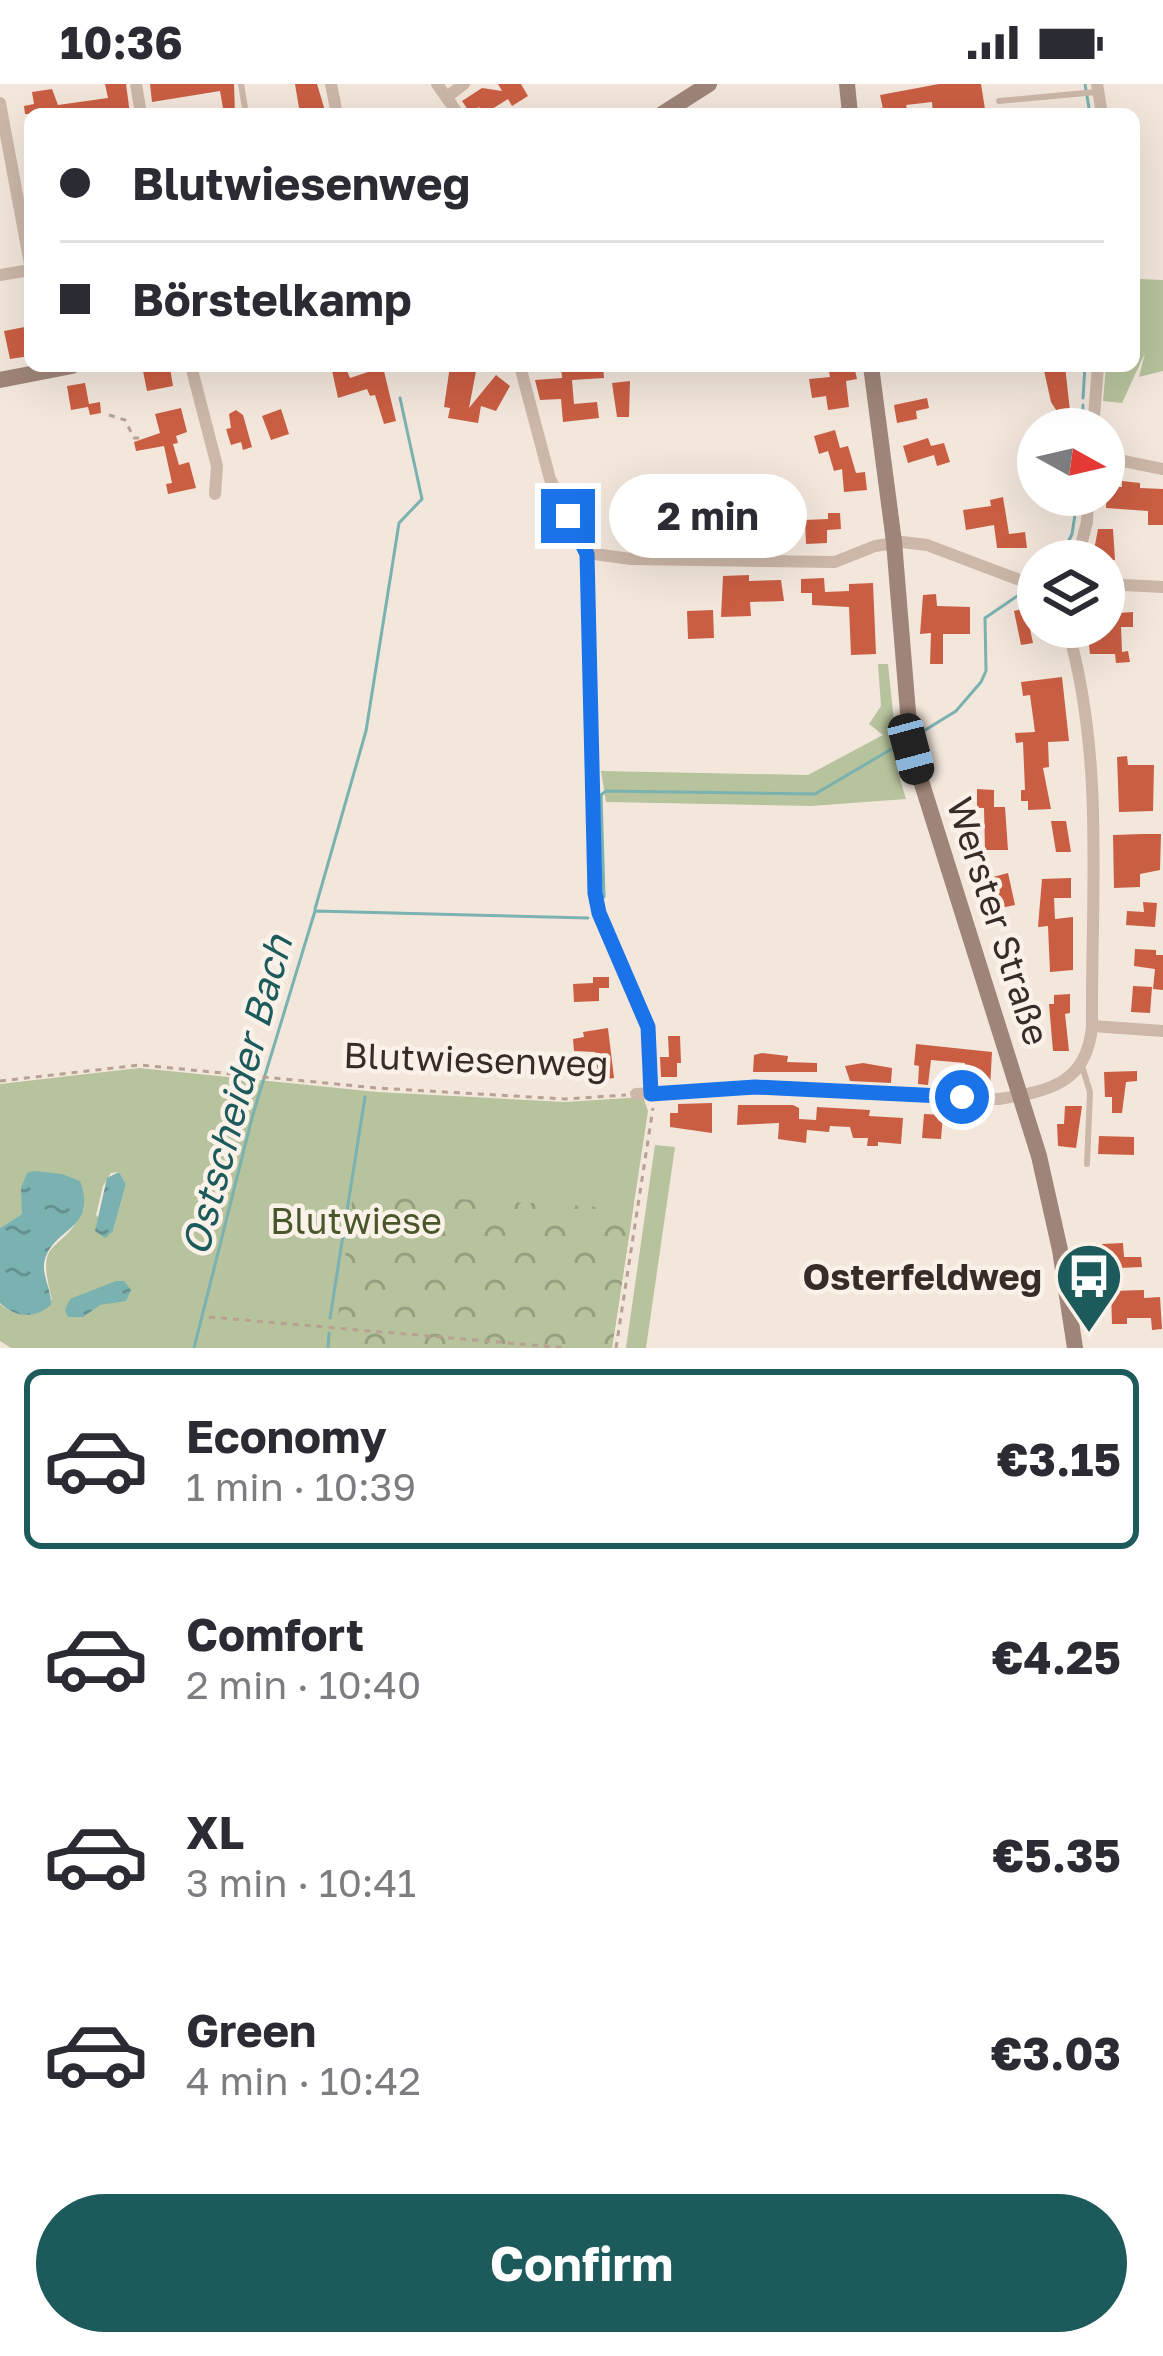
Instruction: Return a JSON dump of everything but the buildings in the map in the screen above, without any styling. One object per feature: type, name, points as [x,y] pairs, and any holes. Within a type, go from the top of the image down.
[{"type":"main road","points":[[670,108],[697,87]]},
{"type":"main road","points":[[0,380],[41,372]]},
{"type":"main road","name":"Werster Straße","points":[[872,372],[894,542],[911,749],[1022,1095],[1052,1204],[1075,1348]]},
{"type":"street","points":[[437,84],[455,108]]},
{"type":"street","points":[[448,96],[464,84]]},
{"type":"street","points":[[0,103],[24,234]]},
{"type":"street","points":[[193,372],[218,466],[215,494]]},
{"type":"street","points":[[522,372],[550,479],[587,554],[595,893],[599,913],[648,1027],[651,1094]]},
{"type":"street","points":[[1095,408],[1098,372]]},
{"type":"street","points":[[1125,461],[1163,469]]},
{"type":"street","points":[[587,554],[631,560],[835,562],[894,542],[927,545],[1017,578]]},
{"type":"street","points":[[1125,585],[1163,587]]},
{"type":"street","points":[[1022,1095],[1064,1082],[1082,1066],[1092,1027],[1092,789],[1072,648]]},
{"type":"street","points":[[1092,1027],[1163,1031]]},
{"type":"street","name":"Blutwiesenweg","points":[[636,1094],[755,1087],[999,1100],[1022,1095]]},
{"type":"lane","points":[[999,101],[1096,88]]},
{"type":"lane","points":[[1082,1066],[1090,1092],[1087,1164]]},
{"type":"path","points":[[109,416],[125,420],[134,438],[145,438]]},
{"type":"path","name":"Blutwiesenweg","points":[[0,1081],[140,1065],[565,1099],[636,1094]]},
{"type":"path","points":[[616,1348],[653,1109],[651,1094]]},
{"type":"path","points":[[209,1317],[567,1348]]},
{"type":"green space","points":[[1140,279],[1163,280],[1163,371],[1139,377],[1145,353],[1140,364]]},
{"type":"green space","points":[[1105,372],[1136,372],[1122,403],[1103,401]]},
{"type":"green space","points":[[878,664],[888,664],[906,799],[811,806],[606,802],[601,771],[808,775],[883,735],[869,724],[881,706]]},
{"type":"green space","name":"Blutwiese","points":[[139,1068],[377,1092],[565,1102],[643,1097],[648,1111],[612,1348],[11,1348],[0,1341],[0,1304],[27,1314],[52,1299],[48,1254],[84,1208],[62,1174],[50,1174],[22,1196],[22,1214],[0,1228],[0,1084]],"holes":[[[119,1172],[126,1184],[113,1231],[96,1215],[103,1186],[111,1173]]]},
{"type":"green space","points":[[655,1145],[675,1147],[646,1348],[626,1348]]},
{"type":"green space","points":[[353,1193],[633,1209],[612,1348],[334,1348]]},
{"type":"water","points":[[119,1172],[126,1184],[113,1231],[105,1238],[95,1231],[107,1178]]},
{"type":"water","points":[[27,1173],[80,1181],[84,1208],[46,1256],[51,1305],[25,1315],[0,1303],[0,1228],[22,1214],[21,1188]]},
{"type":"water","points":[[124,1281],[131,1290],[126,1301],[100,1305],[83,1317],[68,1317],[65,1310],[70,1299]]},
{"type":"waterway","name":"Ostscheider Bach","points":[[1085,84],[1089,108]]},
{"type":"waterway","name":"Ostscheider Bach","points":[[1083,398],[1085,372]]},
{"type":"waterway","points":[[315,909],[366,731],[399,523],[422,499],[400,398]]},
{"type":"waterway","name":"Ostscheider Bach","points":[[1069,540],[1075,516]]},
{"type":"waterway","name":"Ostscheider Bach","points":[[922,732],[956,711],[981,682],[986,671],[985,618],[1017,596]]},
{"type":"waterway","name":"Ostscheider Bach","points":[[604,897],[601,795],[606,791],[815,794],[895,747]]},
{"type":"waterway","name":"Ostscheider Bach","points":[[194,1348],[252,1118],[315,911],[588,918]]},
{"type":"waterway","points":[[330,1318],[365,1097]]},
{"type":"waterway","points":[[328,1348],[329,1333]]},
{"type":"place","name":"Osterfeldweg","points":[[1089,1335]]},
{"type":"route","points":[[568,516],[587,554],[595,893],[599,913],[648,1027],[651,1094],[755,1087],[962,1097]]}]
